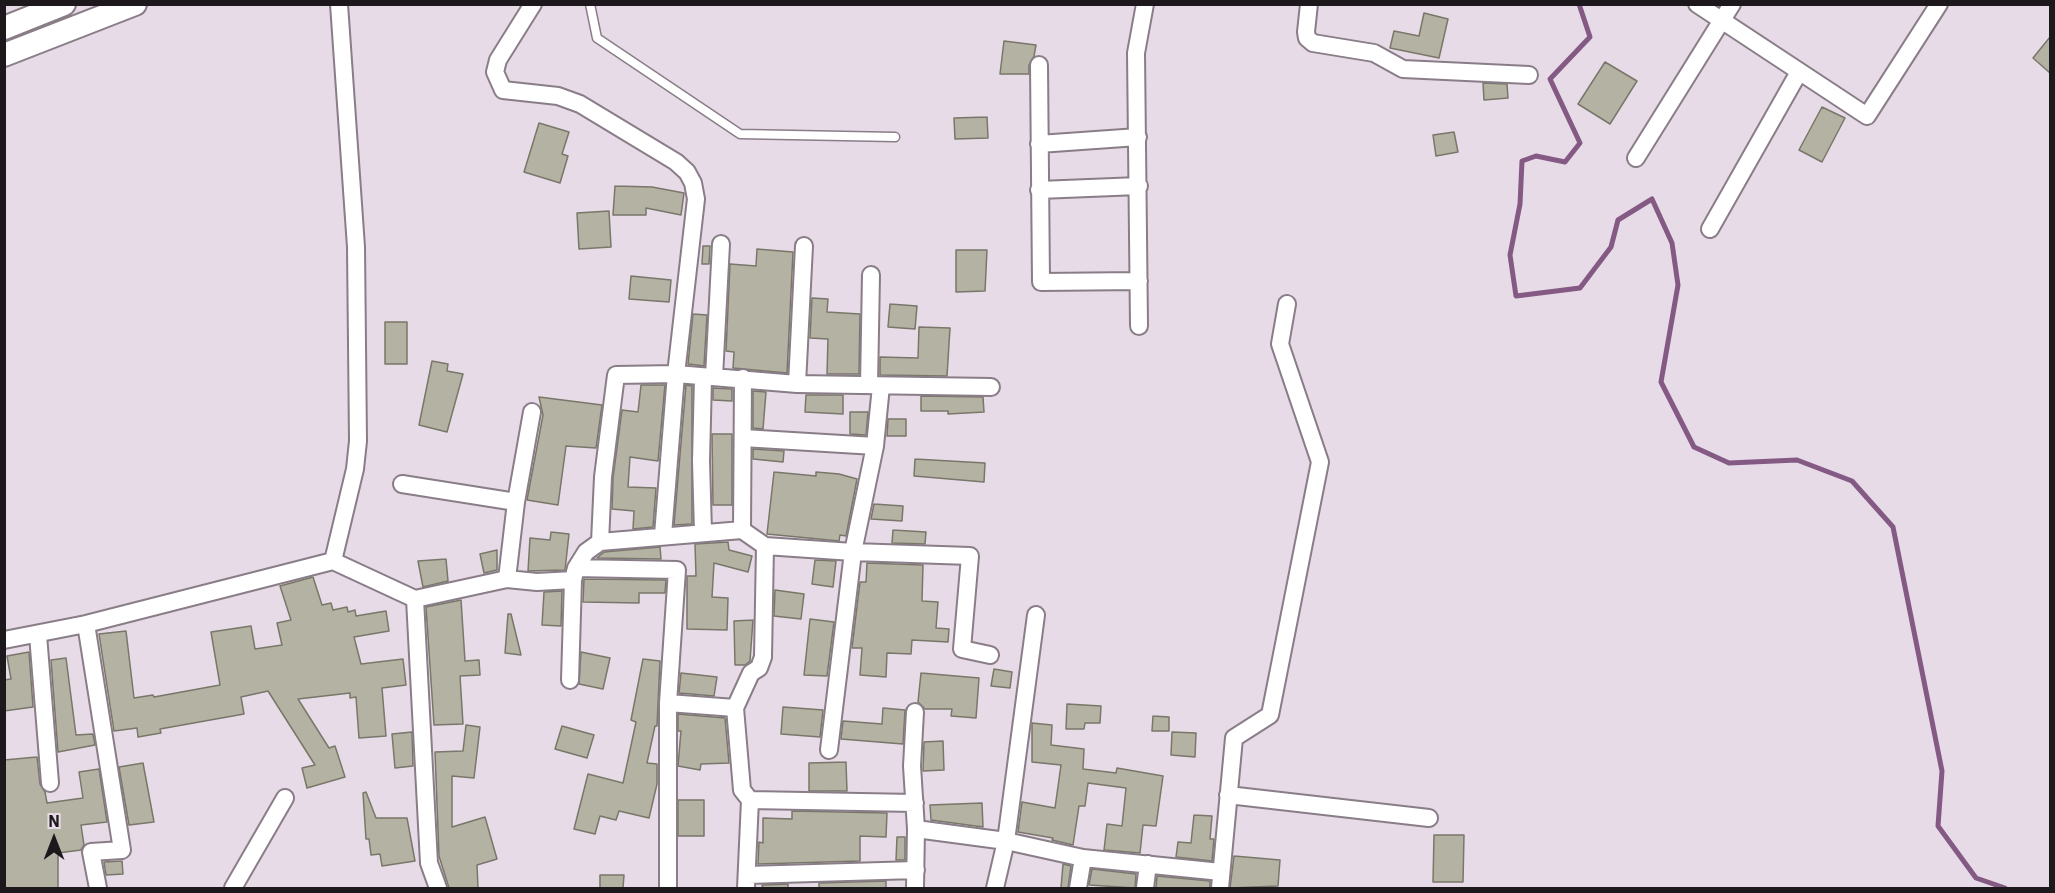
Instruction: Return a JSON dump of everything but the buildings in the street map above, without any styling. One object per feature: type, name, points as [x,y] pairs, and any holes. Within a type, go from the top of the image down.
[{"type":"main road","points":[[4,28],[64,4]]},
{"type":"main road","points":[[4,55],[135,4]]},
{"type":"street","points":[[333,561],[355,469],[358,441],[357,255],[339,4]]},
{"type":"street","points":[[533,4],[498,60],[495,72],[503,90],[558,96],[580,104],[676,162],[687,172],[693,183],[696,199],[676,374],[663,535]]},
{"type":"street","points":[[1139,326],[1136,52],[1145,4]]},
{"type":"street","points":[[1310,4],[1306,32],[1307,38],[1313,43],[1374,53],[1403,69],[1528,75]]},
{"type":"street","points":[[1697,4],[1867,116],[1939,4]]},
{"type":"street","points":[[1636,158],[1732,4]]},
{"type":"street","points":[[1039,64],[1041,282],[1049,284],[1139,281]]},
{"type":"street","points":[[1710,229],[1799,72]]},
{"type":"street","points":[[1039,144],[1138,137]]},
{"type":"street","points":[[1039,190],[1139,186]]},
{"type":"street","points":[[703,532],[701,461],[721,244]]},
{"type":"street","points":[[797,384],[804,246]]},
{"type":"street","points":[[829,750],[853,552],[875,446],[871,276]]},
{"type":"street","points":[[916,829],[1006,841],[1083,858],[1148,864],[1220,880],[1234,738],[1270,715],[1320,462],[1280,344],[1287,304]]},
{"type":"street","points":[[600,542],[603,477],[616,375],[676,374],[797,384],[991,387]]},
{"type":"street","points":[[742,530],[743,378]]},
{"type":"street","points":[[507,579],[516,502],[532,412]]},
{"type":"street","points":[[743,438],[875,446]]},
{"type":"street","points":[[402,484],[516,502]]},
{"type":"street","points":[[570,680],[574,574],[585,552],[600,542],[703,532],[742,530],[765,546],[969,556],[962,649],[990,655]]},
{"type":"street","points":[[765,546],[763,657],[759,668],[751,674],[735,708],[742,790],[750,800],[746,882],[916,870]]},
{"type":"street","points":[[4,640],[86,624],[333,561],[415,599],[507,579],[537,582],[574,574],[677,570],[668,703],[668,888]]},
{"type":"street","points":[[415,599],[429,863],[438,888]]},
{"type":"street","points":[[995,888],[1006,841],[1036,615]]},
{"type":"street","points":[[86,624],[122,850],[91,852],[98,888]]},
{"type":"street","points":[[38,635],[50,783]]},
{"type":"street","points":[[668,703],[735,708]]},
{"type":"street","points":[[915,712],[912,766],[916,829],[915,888]]},
{"type":"street","points":[[1228,795],[1429,818]]},
{"type":"street","points":[[233,888],[285,798]]},
{"type":"street","points":[[750,800],[915,803]]},
{"type":"street","points":[[1078,888],[1083,858]]},
{"type":"street","points":[[1145,888],[1148,864]]},
{"type":"lane","points":[[590,4],[593,31],[601,42],[740,134],[895,137]]},
{"type":"waterway","points":[[1579,4],[1590,37],[1550,79],[1580,143],[1565,162],[1536,156],[1522,161],[1520,204],[1510,255],[1516,296],[1580,288],[1611,247],[1618,220],[1652,199],[1672,243],[1678,285],[1661,382],[1694,447],[1729,463],[1797,460],[1852,481],[1893,527],[1942,771],[1938,826],[1976,878],[2005,888]]}]
